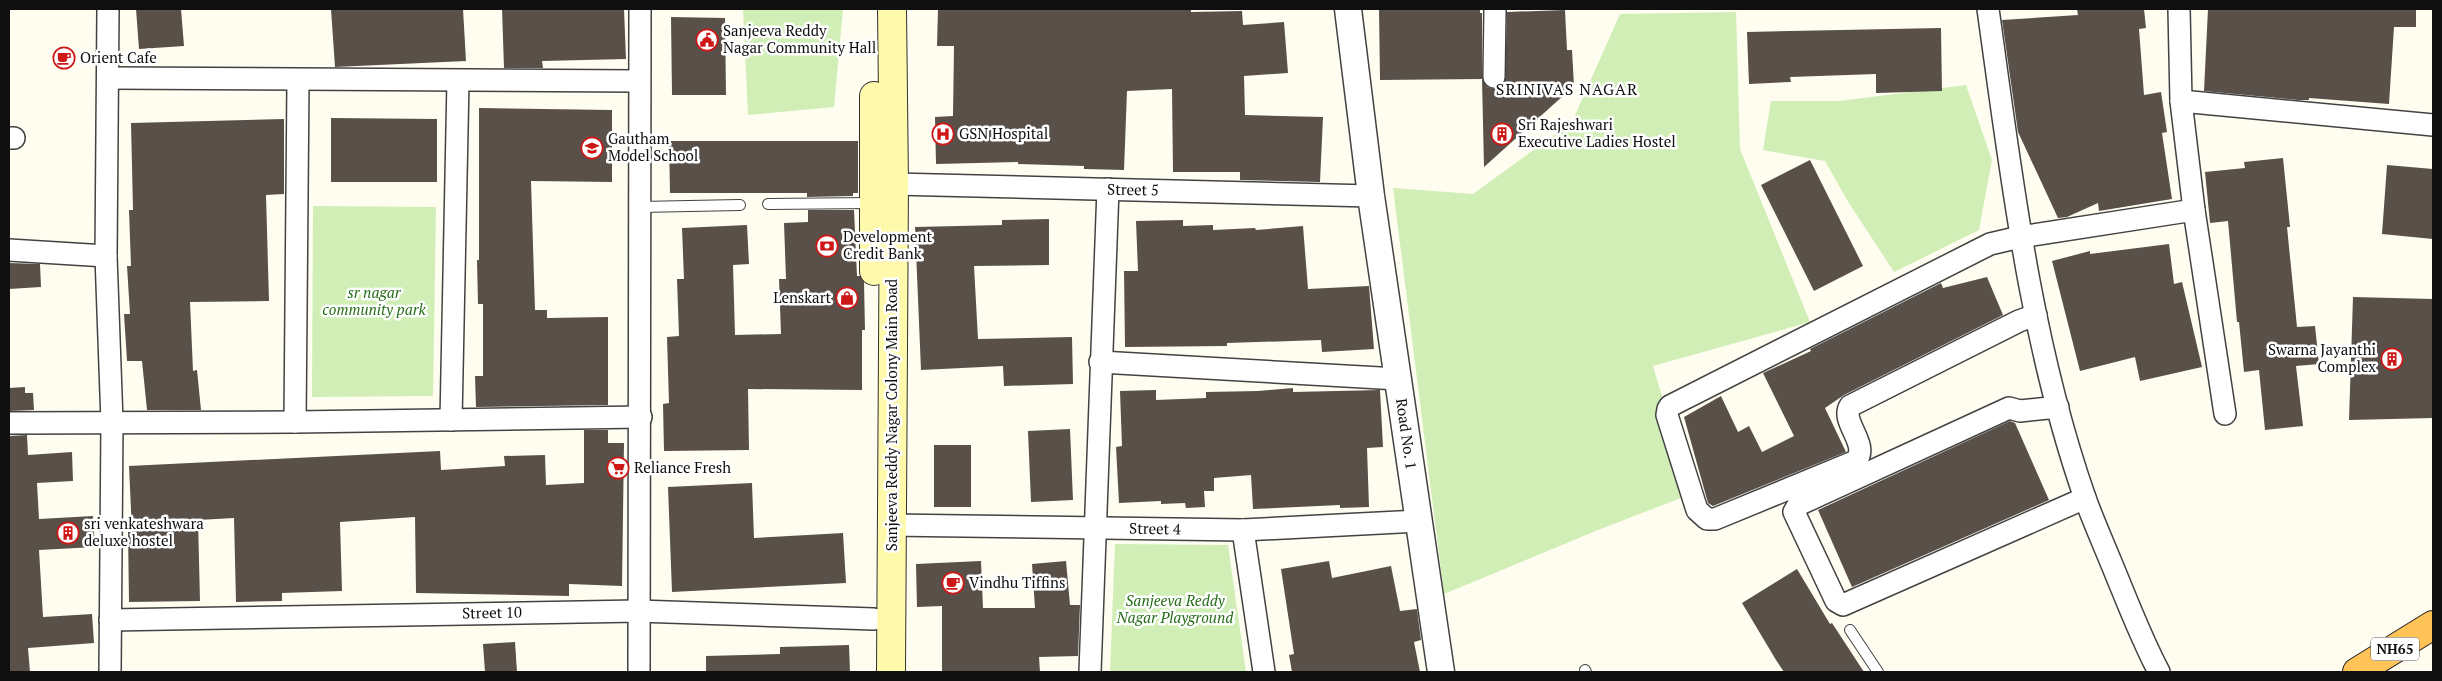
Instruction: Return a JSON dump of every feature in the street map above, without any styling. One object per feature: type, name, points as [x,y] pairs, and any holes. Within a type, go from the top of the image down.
[{"type":"highway","name":"NH65","points":[[2356,672],[2433,625]]},
{"type":"main road","name":"Sanjeeva Reddy Nagar Colony Main Road","points":[[874,9],[874,672]]},
{"type":"main road","name":"Sanjeeva Reddy Nagar Colony Main Road","points":[[891,672],[890,526],[894,184],[892,9]]},
{"type":"street","points":[[108,9],[109,78],[106,256],[112,422],[110,672]]},
{"type":"street","points":[[639,672],[641,418],[640,9]]},
{"type":"street","name":"Road No. 1","points":[[1348,9],[1371,196],[1441,672]]},
{"type":"street","points":[[1494,77],[1495,9]]},
{"type":"street","points":[[1988,9],[2020,237],[2058,407],[2085,498],[2146,647],[2159,672]]},
{"type":"street","points":[[2179,9],[2181,101],[2194,210],[2225,414]]},
{"type":"street","points":[[109,78],[298,81],[639,81]]},
{"type":"street","points":[[295,422],[298,81]]},
{"type":"street","points":[[451,420],[458,81]]},
{"type":"street","points":[[2181,101],[2433,125]]},
{"type":"street","name":"Street 5","points":[[894,184],[1371,196]]},
{"type":"street","points":[[1090,672],[1100,362],[1108,189]]},
{"type":"street","points":[[2036,315],[2019,321],[1850,406],[1848,414],[1860,447],[1860,453],[1856,461],[1715,518],[1707,519],[1697,510],[1667,415],[1668,409],[1990,244],[2020,237],[2194,210]]},
{"type":"street","points":[[9,250],[106,256]]},
{"type":"street","points":[[1100,362],[1398,379]]},
{"type":"street","points":[[2058,407],[2020,411],[2009,408],[1798,505],[1794,512],[1836,601],[1843,606],[2085,498]]},
{"type":"street","points":[[9,423],[641,418]]},
{"type":"street","name":"Street 4","points":[[890,526],[1244,530],[1419,521]]},
{"type":"street","points":[[1244,530],[1264,672]]},
{"type":"street","name":"Street 10","points":[[110,620],[638,611],[874,619]]},
{"type":"lane","points":[[768,204],[874,203]]},
{"type":"lane","points":[[639,207],[740,205]]},
{"type":"lane","points":[[1850,630],[1878,672]]},
{"type":"green space","points":[[743,9],[843,9],[834,107],[748,115]]},
{"type":"green space","points":[[1736,12],[1740,149],[1810,322],[1653,366],[1691,494],[1593,532],[1444,594],[1393,188],[1473,194],[1572,122],[1620,14]]},
{"type":"green space","points":[[1966,85],[1992,160],[1979,230],[1894,272],[1847,200],[1825,161],[1763,150],[1771,101],[1840,101]]},
{"type":"green space","name":"sr nagar community park","points":[[313,206],[436,207],[433,396],[312,397]]},
{"type":"green space","name":"Sanjeeva Reddy Nagar Playground","points":[[1115,544],[1228,545],[1246,672],[1110,672]]},
{"type":"building","points":[[136,9],[181,9],[184,46],[139,49]]},
{"type":"building","points":[[331,9],[463,9],[466,61],[335,67]]},
{"type":"building","points":[[502,9],[624,9],[626,59],[542,61],[543,68],[504,68]]},
{"type":"building","points":[[938,9],[1191,9],[1191,12],[1242,11],[1243,25],[1284,22],[1288,73],[1244,76],[1245,115],[1323,117],[1320,182],[1240,180],[1240,172],[1173,172],[1172,89],[1127,91],[1124,170],[1084,169],[1084,166],[1018,164],[1018,162],[936,164],[935,117],[953,116],[954,46],[937,46]]},
{"type":"building","points":[[1379,9],[1480,9],[1480,13],[1482,13],[1482,79],[1380,80]]},
{"type":"building","points":[[2077,9],[2144,9],[2146,28],[2139,29],[2144,95],[2161,92],[2167,132],[2162,133],[2172,199],[2099,211],[2098,203],[2067,217],[2058,218],[2018,132],[2002,20],[2078,15]]},
{"type":"building","points":[[2208,9],[2416,9],[2416,27],[2394,27],[2389,104],[2309,98],[2309,100],[2298,100],[2204,91]]},
{"type":"building","points":[[1565,10],[1567,50],[1572,50],[1574,86],[1484,167],[1482,79],[1487,87],[1493,89],[1500,88],[1505,83],[1507,12]]},
{"type":"building","points":[[671,17],[725,18],[726,95],[672,95]]},
{"type":"building","points":[[1941,28],[1942,91],[1876,93],[1876,74],[1790,77],[1791,82],[1749,84],[1747,32]]},
{"type":"building","points":[[479,108],[612,110],[612,182],[531,181],[535,310],[547,310],[547,318],[608,317],[608,405],[476,407],[475,376],[483,376],[483,304],[478,304],[477,260],[479,260]]},
{"type":"building","points":[[331,118],[437,119],[437,182],[331,182]]},
{"type":"building","points":[[284,119],[284,194],[266,195],[269,301],[190,302],[193,371],[197,370],[201,410],[147,410],[142,361],[127,361],[124,314],[130,314],[127,266],[131,266],[129,210],[133,210],[131,123]]},
{"type":"building","points":[[669,141],[858,141],[858,193],[853,193],[853,196],[807,197],[807,193],[670,193]]},
{"type":"building","points":[[2283,158],[2290,227],[2287,227],[2297,327],[2315,326],[2319,364],[2296,366],[2303,426],[2265,430],[2259,370],[2244,372],[2239,322],[2237,322],[2228,221],[2210,223],[2205,172],[2245,168],[2244,162]]},
{"type":"building","points":[[1810,160],[1863,266],[1814,291],[1761,185]]},
{"type":"building","points":[[2387,165],[2433,169],[2433,239],[2382,234]]},
{"type":"building","points":[[808,210],[854,210],[857,276],[860,276],[864,282],[865,330],[862,330],[862,390],[748,389],[749,450],[664,451],[663,404],[669,403],[667,337],[679,336],[677,279],[684,279],[682,228],[747,225],[749,264],[733,265],[735,335],[781,334],[779,279],[786,279],[784,223],[808,222]]},
{"type":"building","points":[[1049,219],[1049,265],[974,266],[978,339],[1072,337],[1073,384],[1004,386],[1003,366],[921,370],[915,227],[1002,225],[1002,220]]},
{"type":"building","points":[[1183,220],[1183,226],[1213,225],[1213,230],[1255,228],[1256,230],[1303,226],[1308,289],[1369,286],[1374,349],[1322,352],[1321,340],[1227,343],[1227,346],[1125,347],[1124,271],[1138,271],[1136,221]]},
{"type":"building","points":[[2169,244],[2174,284],[2182,282],[2202,367],[2140,381],[2135,357],[2080,371],[2052,261],[2090,251],[2090,254]]},
{"type":"building","points":[[9,263],[40,264],[41,287],[9,289]]},
{"type":"building","points":[[1987,277],[2003,315],[1844,395],[1825,408],[1846,452],[1713,506],[1708,503],[1684,417],[1721,396],[1738,432],[1749,426],[1762,452],[1794,436],[1763,373],[1811,351],[1810,349],[1941,283],[1943,288]]},
{"type":"building","name":"Swarna Jayanthi Complex","points":[[2353,297],[2433,299],[2433,418],[2349,420]]},
{"type":"building","points":[[25,387],[25,393],[33,393],[34,410],[9,411],[9,388]]},
{"type":"building","points":[[1293,388],[1293,392],[1380,390],[1383,447],[1367,448],[1369,507],[1340,508],[1340,505],[1253,509],[1251,475],[1214,478],[1214,491],[1204,491],[1205,507],[1186,508],[1185,503],[1161,504],[1161,501],[1119,503],[1116,447],[1122,446],[1120,391],[1156,390],[1156,400],[1206,398],[1206,392]]},
{"type":"building","points":[[2010,421],[2015,423],[2049,500],[1852,587],[1818,510]]},
{"type":"building","points":[[1070,429],[1073,500],[1031,502],[1028,431]]},
{"type":"building","points":[[584,430],[608,430],[608,443],[624,443],[622,586],[569,584],[569,596],[416,593],[415,517],[340,522],[342,591],[282,593],[282,601],[236,602],[234,518],[198,520],[200,601],[129,602],[128,532],[132,532],[129,466],[440,451],[441,470],[505,466],[504,456],[545,455],[546,485],[584,483]]},
{"type":"building","points":[[27,435],[28,455],[72,452],[73,481],[37,483],[39,519],[93,516],[95,547],[39,550],[43,617],[92,614],[94,643],[28,648],[30,672],[9,672],[9,436]]},
{"type":"building","points":[[934,445],[971,445],[971,507],[934,507]]},
{"type":"building","points":[[752,483],[754,538],[843,533],[846,583],[672,592],[668,487]]},
{"type":"building","points":[[981,561],[983,608],[1035,608],[1032,564],[1066,561],[1070,605],[1080,605],[1078,656],[1039,657],[1040,672],[942,672],[942,606],[917,607],[916,564]]},
{"type":"building","points":[[1329,561],[1332,578],[1391,566],[1400,611],[1417,609],[1421,640],[1414,642],[1420,672],[1292,672],[1289,655],[1294,654],[1281,569]]},
{"type":"building","points":[[1797,569],[1830,624],[1832,623],[1864,672],[1784,672],[1776,660],[1742,603]]},
{"type":"building","points":[[515,642],[517,672],[485,672],[483,644]]},
{"type":"building","points":[[849,645],[850,672],[706,672],[706,656],[780,654],[780,647]]},
{"type":"place","name":"Sanjeeva Reddy Nagar Community Hall","points":[[707,40]]},
{"type":"place","name":"Orient Cafe","points":[[64,58]]},
{"type":"place","name":"GSN Hospital","points":[[943,134]]},
{"type":"place","name":"Sri Rajeshwari Executive Ladies Hostel","points":[[1502,134]]},
{"type":"place","name":"Gautham Model School","points":[[592,148]]},
{"type":"place","name":"Development Credit Bank","points":[[827,246]]},
{"type":"place","name":"Lenskart","points":[[847,298]]},
{"type":"place","name":"Swarna Jayanthi Complex","points":[[2392,359]]},
{"type":"place","name":"Reliance Fresh","points":[[618,468]]},
{"type":"place","name":"sri venkateshwara deluxe hostel","points":[[68,533]]},
{"type":"place","name":"Vindhu Tiffins","points":[[953,583]]},
{"type":"district","name":"SRINIVAS NAGAR","points":[[1567,89]]}]
